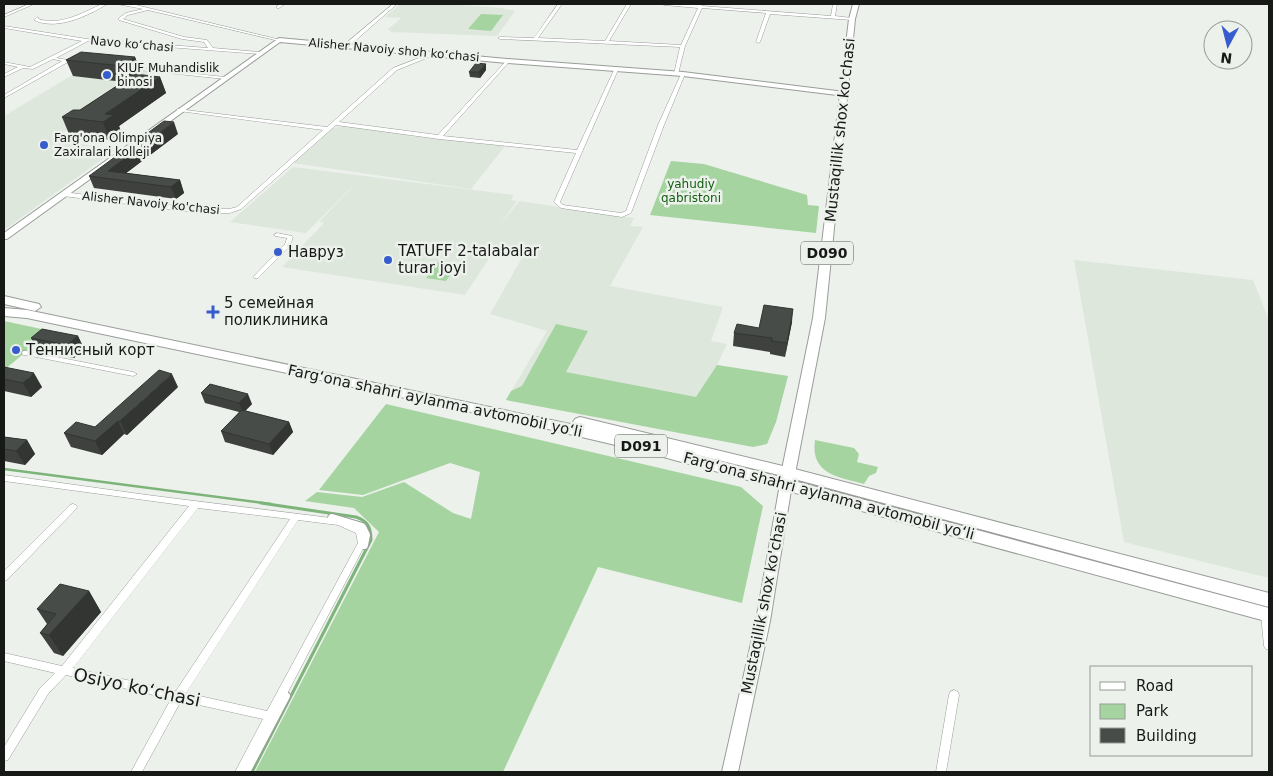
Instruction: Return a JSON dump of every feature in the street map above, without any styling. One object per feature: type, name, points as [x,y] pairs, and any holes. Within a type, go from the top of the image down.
[{"type":"highway","points":[[4,300],[35,308]]},
{"type":"highway","name":"Fargʻona shahri aylanma avtomobil yoʻli","points":[[4,304],[35,308],[649,437],[787,478],[1268,609]]},
{"type":"highway","name":"Fargʻona shahri aylanma avtomobil yoʻli","points":[[4,312],[28,314],[514,416],[787,478]]},
{"type":"main road","name":"Mustaqillik shox ko'chasi","points":[[849,4],[852,19]]},
{"type":"main road","name":"Mustaqillik shox ko'chasi","points":[[730,772],[763,621],[787,478],[819,318],[852,19],[856,4]]},
{"type":"street","points":[[4,16],[30,4]]},
{"type":"street","points":[[37,18],[36,20],[41,23],[60,23],[105,4]]},
{"type":"street","points":[[119,4],[149,9],[279,40]]},
{"type":"street","points":[[278,7],[283,4]]},
{"type":"street","points":[[346,46],[395,4]]},
{"type":"street","points":[[535,40],[560,4]]},
{"type":"street","points":[[607,42],[629,4]]},
{"type":"street","points":[[664,4],[724,6],[777,13],[852,19]]},
{"type":"street","points":[[833,17],[835,4]]},
{"type":"street","points":[[616,70],[557,202],[558,204],[622,215],[629,212],[679,74],[683,46],[700,5]]},
{"type":"street","points":[[777,13],[780,8]]},
{"type":"street","points":[[149,9],[127,14],[120,19],[184,38],[206,42],[211,49]]},
{"type":"street","points":[[758,42],[769,12]]},
{"type":"street","name":"Navo koʻchasi","points":[[4,27],[87,40],[260,53]]},
{"type":"street","points":[[500,38],[683,46]]},
{"type":"street","points":[[4,63],[31,68],[87,40]]},
{"type":"street","points":[[4,237],[279,40]]},
{"type":"street","name":"Alisher Navoiy shoh koʻchasi","points":[[279,40],[507,61],[679,74],[845,94]]},
{"type":"street","name":"Alisher Navoiy ko'chasi","points":[[63,194],[200,211],[230,211],[239,208],[395,69],[432,54]]},
{"type":"street","points":[[4,97],[67,61],[52,58]]},
{"type":"street","points":[[440,137],[507,61]]},
{"type":"street","points":[[4,76],[23,66]]},
{"type":"street","points":[[121,66],[224,78]]},
{"type":"street","points":[[179,110],[328,129]]},
{"type":"street","points":[[335,123],[440,137],[579,152]]},
{"type":"street","points":[[256,277],[288,245],[290,237],[277,235]]},
{"type":"street","points":[[26,353],[133,374]]},
{"type":"street","points":[[4,477],[346,523],[360,531],[362,543],[240,772]]},
{"type":"street","points":[[4,477],[341,520],[362,527],[366,535],[364,543],[246,772]]},
{"type":"street","points":[[4,756],[44,691],[64,671],[196,504]]},
{"type":"street","points":[[4,577],[74,507]]},
{"type":"street","points":[[136,772],[178,696],[296,517]]},
{"type":"street","points":[[1268,609],[1269,646]]},
{"type":"street","name":"Osiyo koʻchasi","points":[[4,657],[270,716]]},
{"type":"street","points":[[941,772],[954,695]]},
{"type":"shaded area","points":[[400,4],[448,4],[502,8],[515,11],[497,36],[390,32],[391,30],[387,30],[401,18],[385,17]]},
{"type":"shaded area","name":"Farg'ona Olimpiya Zaxiralari kolleji","points":[[91,64],[157,71],[53,139],[115,150],[4,230],[4,116]]},
{"type":"shaded area","points":[[342,126],[405,133],[409,136],[505,146],[471,189],[293,163],[330,129]]},
{"type":"shaded area","points":[[293,167],[514,195],[511,200],[517,201],[498,228],[519,201],[634,218],[630,226],[643,227],[610,286],[723,307],[711,341],[727,344],[717,365],[788,376],[776,422],[745,417],[506,400],[547,331],[490,314],[522,258],[492,254],[465,295],[282,267],[324,223],[319,222],[361,178],[306,233],[230,222]]},
{"type":"shaded area","points":[[1074,260],[1253,280],[1269,320],[1269,578],[1124,542]]},
{"type":"green space","points":[[481,14],[503,15],[491,31],[468,29]]},
{"type":"green space","name":"yahudiy qabristoni","points":[[671,161],[704,164],[807,195],[808,205],[819,206],[816,233],[650,215]]},
{"type":"green space","points":[[438,262],[457,265],[446,281],[426,278]]},
{"type":"green space","name":"Теннисный корт","points":[[4,321],[51,331],[4,370]]},
{"type":"green space","points":[[556,324],[588,331],[566,372],[696,397],[717,365],[788,376],[776,422],[767,444],[753,447],[506,400],[511,391],[522,386]]},
{"type":"green space","points":[[386,404],[741,487],[763,506],[742,603],[598,567],[503,772],[255,772],[379,532],[354,508],[305,501],[317,492],[362,497],[404,482],[453,513],[471,519],[480,472],[450,463],[363,495],[319,490]]},
{"type":"green space","points":[[815,440],[854,448],[859,454],[857,462],[878,467],[876,473],[869,476],[864,484],[828,472],[821,467],[817,460]]},
{"type":"building","points":[[81,52],[135,57],[122,66],[66,60]]},
{"type":"building","points":[[476,63],[486,64],[479,72],[469,72]]},
{"type":"building","points":[[135,74],[160,77],[105,114],[114,115],[103,122],[62,117],[73,110],[80,110]]},
{"type":"building","points":[[164,121],[174,122],[108,171],[180,180],[171,187],[89,176]]},
{"type":"building","points":[[764,305],[793,309],[787,343],[772,341],[772,338],[734,333],[737,324],[759,328]]},
{"type":"building","points":[[42,329],[78,336],[67,345],[31,338]]},
{"type":"building","points":[[4,367],[34,373],[23,383],[4,379]]},
{"type":"building","points":[[159,370],[172,374],[95,441],[64,433],[76,422],[95,427]]},
{"type":"building","points":[[210,384],[248,394],[239,403],[201,393]]},
{"type":"building","points":[[242,410],[289,422],[269,444],[221,431]]},
{"type":"building","points":[[4,437],[27,440],[16,451],[4,449]]},
{"type":"building","points":[[60,584],[89,591],[49,635],[40,633],[56,614],[37,609]]},
{"type":"waterway","points":[[4,469],[271,504]]},
{"type":"waterway","points":[[252,772],[371,540],[368,526],[356,517],[261,503]]},
{"type":"place","name":"KIUF Muhandislik binosi","points":[[107,75]]},
{"type":"place","name":"Farg'ona Olimpiya Zaxiralari kolleji","points":[[44,145]]},
{"type":"place","name":"Навруз","points":[[278,252]]},
{"type":"place","name":"TATUFF 2-talabalar turar joyi","points":[[388,260]]},
{"type":"place","name":"5 семейная поликлиника","points":[[213,312]]},
{"type":"place","name":"Теннисный корт","points":[[16,350]]}]
